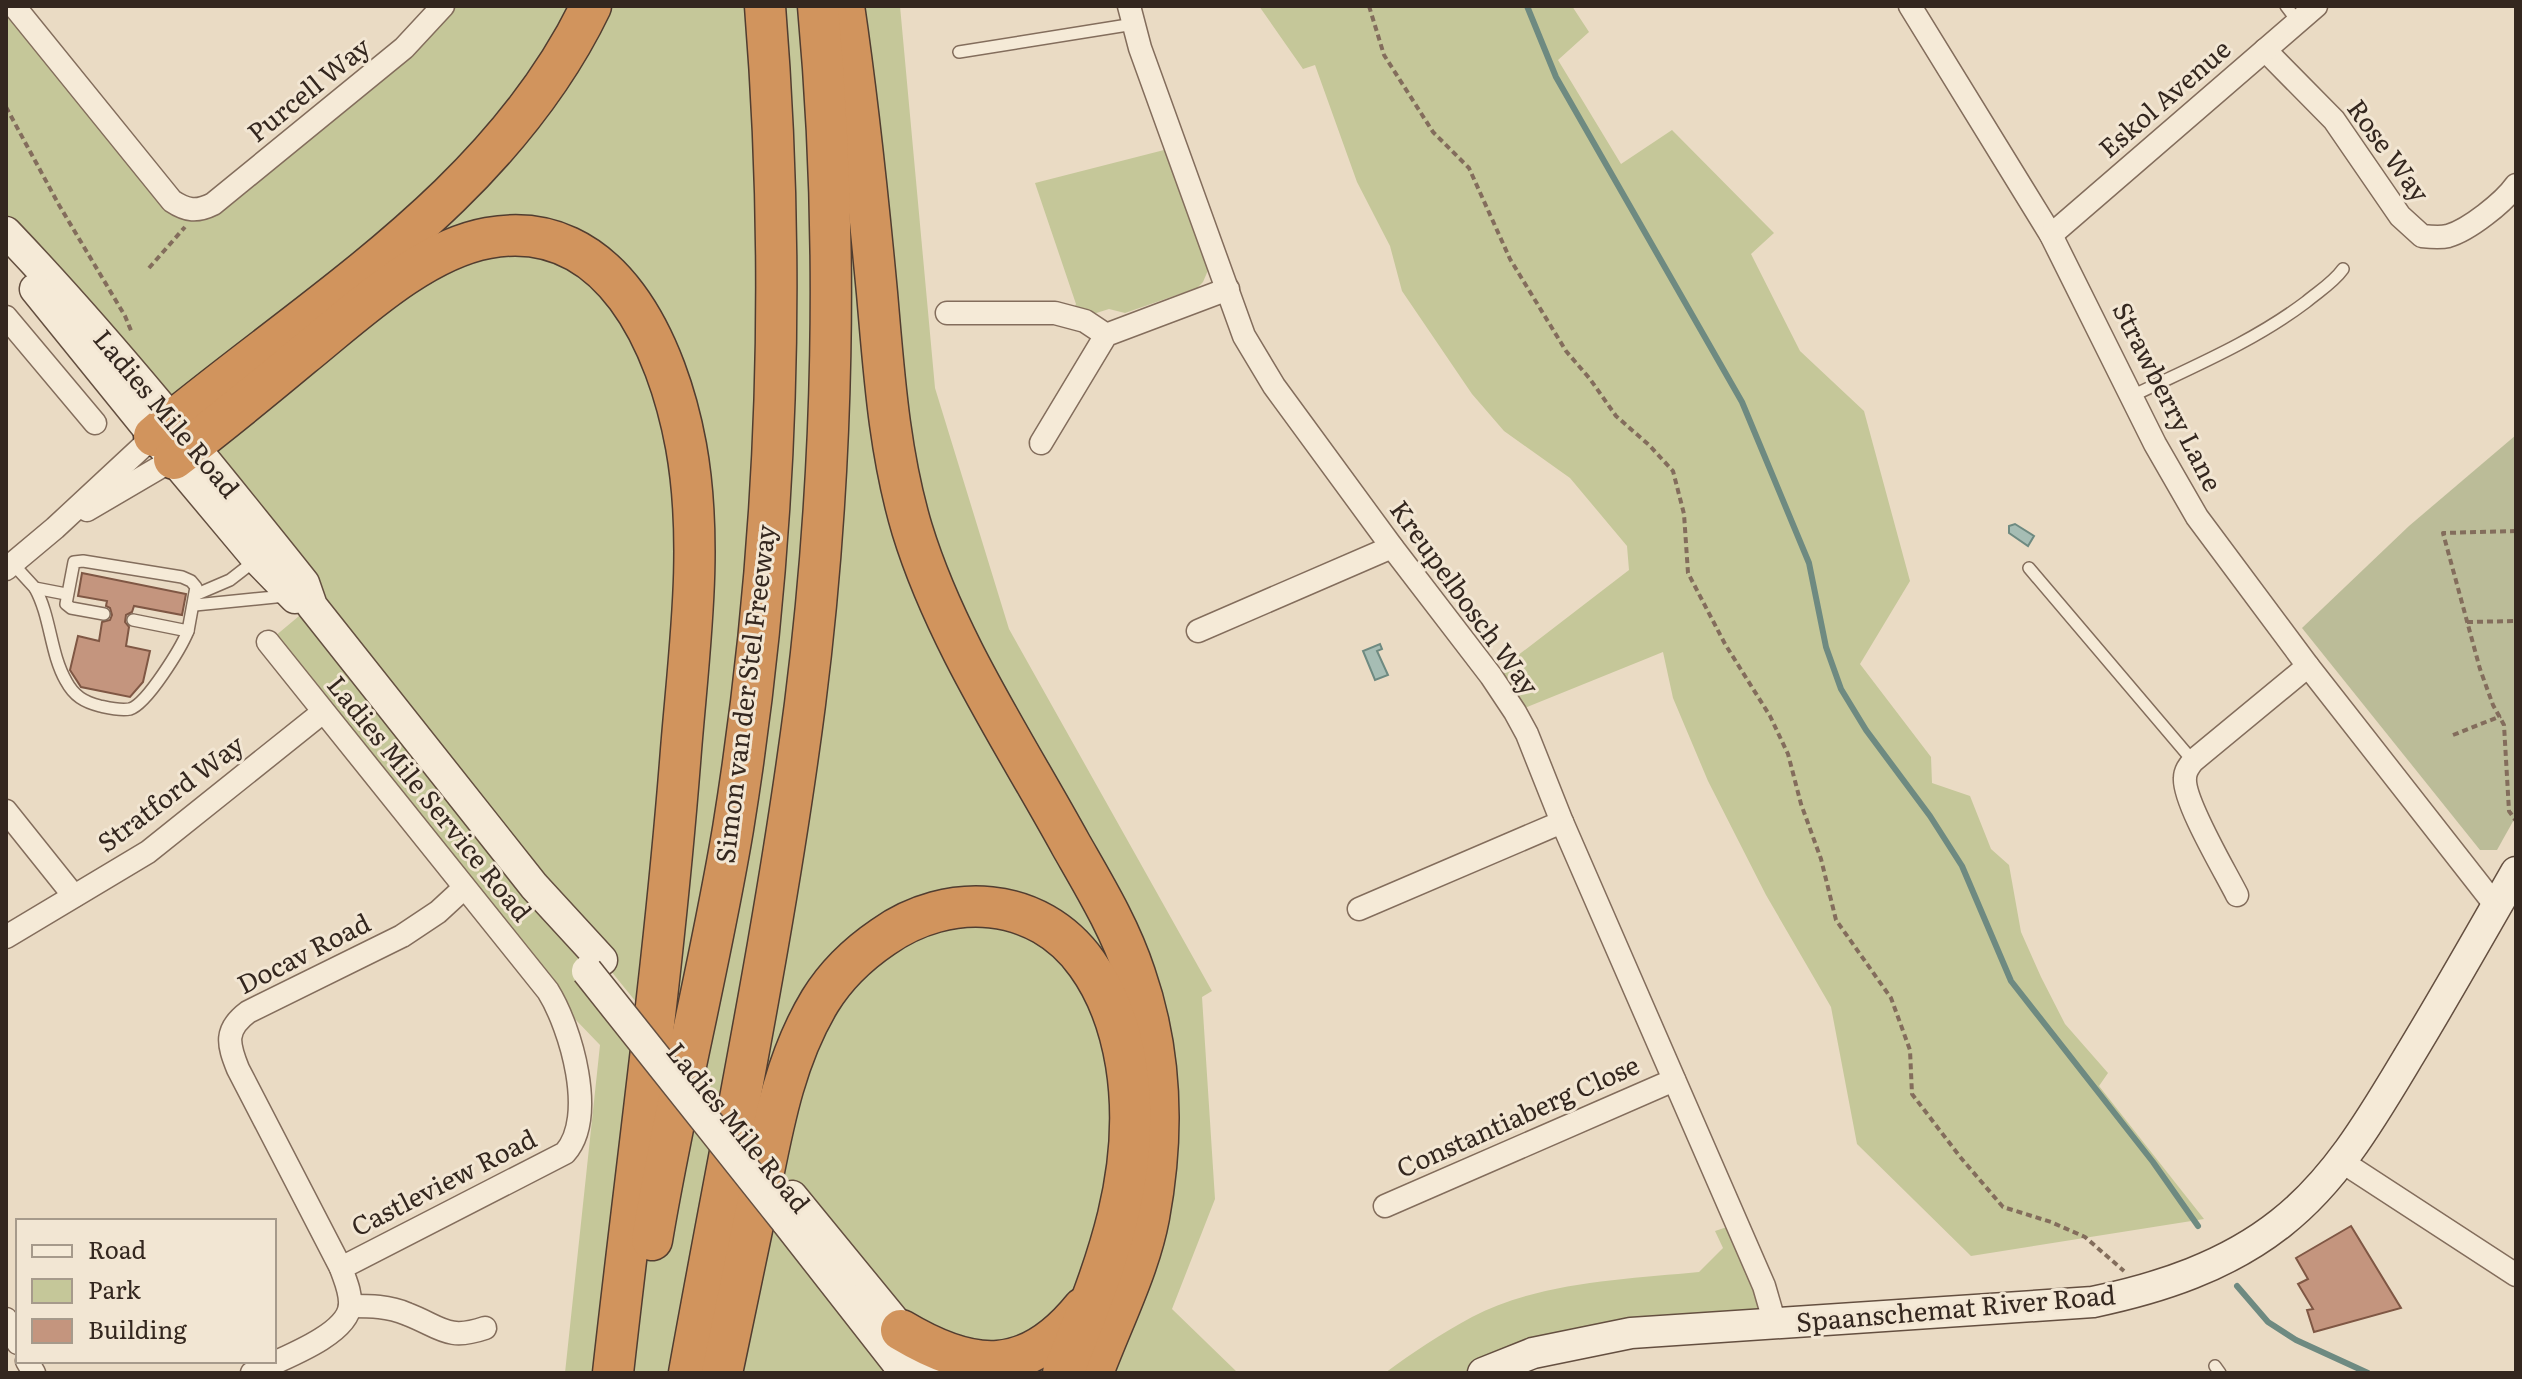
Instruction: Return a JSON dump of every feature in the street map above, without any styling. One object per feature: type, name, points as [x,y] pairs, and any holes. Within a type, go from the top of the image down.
[{"type":"highway","points":[[174,440],[270,347],[420,226],[501,144],[550,78],[591,6]]},
{"type":"highway","name":"Simon van der Stel Freeway","points":[[630,1373],[680,1086],[733,829],[761,599],[770,498],[777,294],[765,6]]},
{"type":"highway","points":[[689,1373],[785,840],[805,702],[817,585],[825,479],[830,302],[828,186],[818,6]]},
{"type":"highway","points":[[844,6],[865,167],[891,440],[906,509],[930,579],[955,637],[1112,918],[1148,1017],[1159,1101],[1159,1143],[1154,1185],[1138,1254],[1093,1373]]},
{"type":"highway","points":[[174,440],[417,268],[454,248],[489,237],[518,236],[549,240],[576,252],[609,275],[634,303],[655,344],[686,447],[691,492],[692,592],[677,806],[613,1373]]},
{"type":"highway","points":[[722,1373],[777,1105],[803,1032],[821,998],[862,952],[895,929],[928,912],[965,906],[1000,908],[1033,920],[1061,937],[1086,962],[1104,991],[1118,1027],[1130,1109],[1129,1155],[1117,1229],[1063,1373]]},
{"type":"highway","points":[[901,1330],[930,1347],[951,1354],[976,1361],[1006,1361],[1026,1356],[1051,1341],[1093,1297]]},
{"type":"main road","name":"Ladies Mile Road","points":[[6,232],[67,296],[174,440],[257,559],[301,601],[534,886],[789,1208],[905,1373]]},
{"type":"main road","name":"Ladies Mile Road","points":[[6,253],[304,583],[301,601]]},
{"type":"main road","name":"Spaanschemat River Road","points":[[1483,1373],[1533,1353],[1631,1333],[2093,1302],[2141,1292],[2201,1270],[2281,1224],[2314,1193],[2341,1161],[2382,1101],[2516,872]]},
{"type":"main road","name":"Ladies Mile Road","points":[[789,1208],[937,1373]]},
{"type":"street","name":"Purcell Way","points":[[198,210],[213,204],[356,88],[404,48],[443,6]]},
{"type":"street","name":"Strawberry Lane","points":[[1910,6],[2051,235],[2155,444],[2197,517],[2308,666],[2496,906]]},
{"type":"street","name":"Eskol Avenue","points":[[2051,235],[2265,50],[2292,14],[2316,6]]},
{"type":"street","points":[[17,12],[172,201],[198,210]]},
{"type":"street","name":"Kreupelbosch Way","points":[[1132,15],[1244,336],[1258,362],[1392,547],[1491,676],[1527,734],[1562,822],[1764,1286],[1775,1324]]},
{"type":"street","name":"Rose Way","points":[[2265,50],[2334,120],[2400,216],[2422,236],[2448,236],[2465,229],[2516,185]]},
{"type":"street","points":[[1041,443],[1106,335],[1228,289]]},
{"type":"street","points":[[947,313],[1055,313],[1085,321],[1106,335]]},
{"type":"street","points":[[6,317],[95,423]]},
{"type":"street","points":[[55,528],[174,440]]},
{"type":"street","points":[[9,567],[55,528],[174,440]]},
{"type":"street","points":[[1198,631],[1392,547]]},
{"type":"street","name":"Ladies Mile Service Road","points":[[268,642],[548,991]]},
{"type":"street","points":[[2237,895],[2184,780],[2193,761],[2308,666]]},
{"type":"street","name":"Stratford Way","points":[[6,937],[148,852],[323,712]]},
{"type":"street","points":[[6,811],[74,896]]},
{"type":"street","points":[[1359,909],[1562,822]]},
{"type":"street","name":"Docav Road","points":[[341,1268],[238,1069],[229,1045],[230,1033],[236,1022],[248,1012],[423,924],[464,888]]},
{"type":"street","name":"Castleview Road","points":[[350,1306],[349,1291],[341,1268],[565,1153],[575,1141],[580,1123],[580,1100],[570,1042],[564,1021],[548,991]]},
{"type":"street","name":"Constantiaberg Close","points":[[1385,1206],[1674,1080]]},
{"type":"street","points":[[2341,1161],[2516,1275]]},
{"type":"street","points":[[276,1361],[334,1332],[345,1321],[350,1306],[389,1308],[452,1334],[466,1334],[485,1328]]},
{"type":"street","points":[[6,1319],[16,1339]]},
{"type":"street","points":[[252,1373],[272,1363]]},
{"type":"lane","points":[[959,52],[1132,15]]},
{"type":"lane","points":[[2132,396],[2248,341],[2336,279],[2343,269]]},
{"type":"lane","points":[[195,600],[230,580],[257,559]]},
{"type":"lane","points":[[35,588],[66,681],[85,702],[118,709],[136,706],[182,645],[188,631],[196,587],[187,579],[78,561],[72,566],[66,594],[68,607],[104,614]]},
{"type":"lane","points":[[9,567],[35,588],[66,594]]},
{"type":"lane","points":[[2029,568],[2193,761]]},
{"type":"lane","points":[[195,600],[301,601]]},
{"type":"lane","points":[[133,620],[188,631]]},
{"type":"path","points":[[1369,6],[1384,55],[1433,132],[1469,168],[1510,259],[1566,351],[1616,416],[1673,471],[1684,514],[1688,573],[1725,644],[1770,716],[1788,754],[1801,804],[1821,859],[1836,920],[1891,998],[1910,1050],[1912,1094],[2003,1207],[2051,1222],[2085,1237],[2131,1276]]},
{"type":"path","points":[[6,107],[59,205],[125,316],[136,341]]},
{"type":"path","points":[[149,268],[198,210]]},
{"type":"path","points":[[2516,531],[2443,533],[2485,683],[2506,733],[2509,811],[2516,821]]},
{"type":"path","points":[[2467,622],[2516,621]]},
{"type":"path","points":[[2453,735],[2501,716]]},
{"type":"green space","points":[[6,6],[193,211],[443,6],[900,6],[935,388],[1009,629],[1212,991],[1202,997],[1215,1199],[1172,1309],[1238,1373],[937,1373],[602,960],[538,892],[587,971],[905,1373],[565,1373],[600,1045],[548,991],[268,642],[311,606],[154,436],[6,253]]},
{"type":"green space","points":[[1259,6],[1572,6],[1589,32],[1558,60],[1621,164],[1672,130],[1774,233],[1751,254],[1800,351],[1864,411],[1910,581],[1860,664],[1931,757],[1932,783],[1970,796],[1991,849],[2009,865],[2021,932],[2041,977],[2065,1024],[2108,1073],[2099,1086],[2204,1219],[1971,1256],[1857,1144],[1831,1007],[1766,895],[1708,781],[1673,698],[1663,652],[1515,712],[1491,676],[1629,570],[1627,546],[1570,478],[1504,431],[1472,394],[1402,291],[1390,246],[1357,182],[1315,65],[1303,69]]},
{"type":"green space","points":[[1168,149],[1209,268],[1203,282],[1197,288],[1125,313],[1109,309],[1090,315],[1073,311],[1076,304],[1035,183]]},
{"type":"green space","points":[[2516,435],[2516,816],[2497,850],[2480,850],[2302,628],[2409,526]]},
{"type":"green space","points":[[1736,1224],[1775,1324],[1483,1373],[1385,1373],[1472,1317],[1525,1296],[1583,1284],[1699,1272],[1723,1248],[1715,1231]]},
{"type":"shaded area","points":[[2015,524],[2034,536],[2028,546],[2009,533],[2009,526]]},
{"type":"shaded area","points":[[1380,644],[1382,649],[1377,651],[1388,675],[1375,680],[1363,651]]},
{"type":"building","points":[[82,573],[186,594],[182,615],[134,606],[132,612],[126,615],[125,622],[129,627],[126,646],[150,651],[143,682],[130,697],[81,687],[70,670],[78,636],[99,641],[102,622],[110,620],[112,615],[106,606],[107,601],[78,596]]},
{"type":"building","points":[[2351,1226],[2401,1308],[2314,1332],[2307,1310],[2313,1309],[2298,1284],[2308,1279],[2296,1258]]},
{"type":"waterway","points":[[1527,6],[1556,77],[1742,402],[1809,563],[1826,647],[1841,689],[1866,730],[1930,816],[1962,866],[2011,981],[2153,1162],[2198,1226]]},
{"type":"waterway","points":[[2237,1286],[2268,1322],[2296,1340],[2368,1373]]}]
